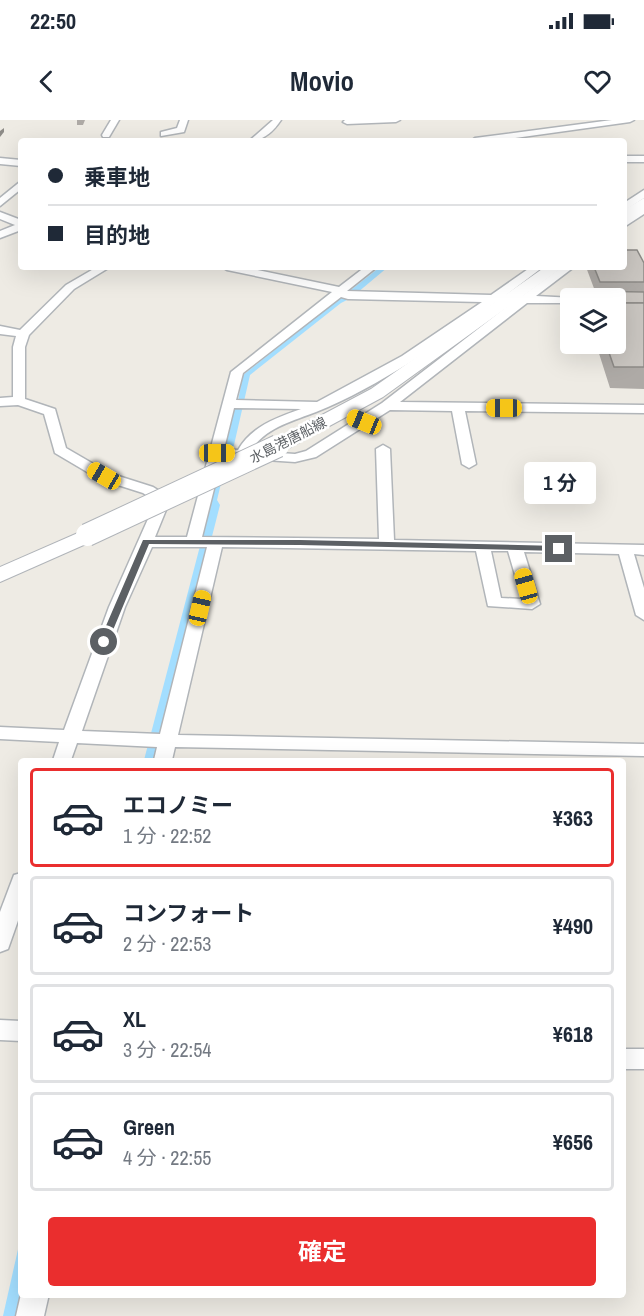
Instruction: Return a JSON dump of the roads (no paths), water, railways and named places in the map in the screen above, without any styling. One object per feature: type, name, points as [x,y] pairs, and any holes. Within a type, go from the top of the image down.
[{"type":"main road","points":[[627,214],[644,202]]},
{"type":"main road","name":"水島港唐船線","points":[[0,575],[278,446],[377,393],[551,270]]},
{"type":"street","points":[[106,135],[115,120]]},
{"type":"street","points":[[164,134],[181,130],[184,121],[197,120]]},
{"type":"street","points":[[258,138],[274,126],[277,120]]},
{"type":"street","points":[[347,122],[396,120]]},
{"type":"street","points":[[530,138],[550,120]]},
{"type":"street","points":[[530,138],[630,120]]},
{"type":"street","points":[[0,159],[18,157]]},
{"type":"street","points":[[0,159],[1,162],[18,164]]},
{"type":"street","points":[[627,159],[644,159]]},
{"type":"street","points":[[0,203],[18,187]]},
{"type":"street","points":[[627,206],[644,193]]},
{"type":"street","points":[[627,221],[644,209]]},
{"type":"street","points":[[0,214],[18,223]]},
{"type":"street","points":[[627,223],[644,223]]},
{"type":"street","points":[[0,235],[18,226]]},
{"type":"street","points":[[19,401],[18,347],[23,334],[70,287],[100,270]]},
{"type":"street","points":[[242,270],[332,288],[348,296],[560,300]]},
{"type":"street","points":[[193,542],[237,372],[368,270]]},
{"type":"street","points":[[217,453],[243,453],[266,458],[295,458],[311,454],[358,419],[387,406],[509,300],[535,270]]},
{"type":"street","points":[[243,453],[253,438],[270,427],[328,407],[369,381],[564,270]]},
{"type":"street","points":[[0,330],[23,334]]},
{"type":"street","points":[[0,402],[19,401],[50,412],[60,450],[104,476],[148,490],[156,495],[159,510],[113,617],[63,758]]},
{"type":"street","points":[[228,404],[328,407]]},
{"type":"street","points":[[387,406],[644,409]]},
{"type":"street","points":[[458,407],[469,464]]},
{"type":"street","points":[[383,448],[387,545]]},
{"type":"street","points":[[146,542],[644,550]]},
{"type":"street","points":[[164,758],[216,542]]},
{"type":"street","points":[[483,547],[494,603],[532,604],[515,548]]},
{"type":"street","points":[[625,550],[644,615]]},
{"type":"street","points":[[0,733],[538,754],[593,755],[644,750]]},
{"type":"street","points":[[0,943],[18,890]]},
{"type":"street","points":[[0,1030],[18,1031]]},
{"type":"street","points":[[626,1059],[644,1059]]},
{"type":"street","points":[[30,1316],[34,1298]]},
{"type":"water","points":[[376,270],[384,270],[250,375],[234,445],[226,463],[217,500],[220,505],[156,758],[145,758],[200,546],[206,538],[203,535],[243,375]]},
{"type":"water","points":[[18,1249],[20,1316],[3,1316]]}]
